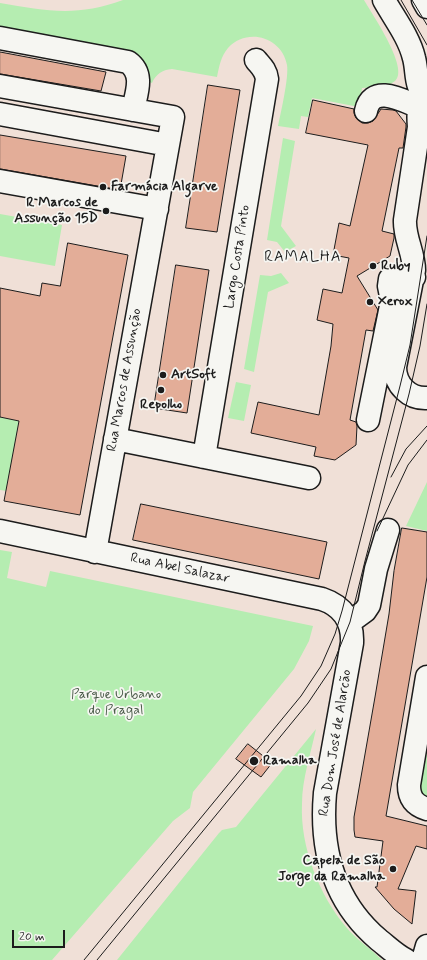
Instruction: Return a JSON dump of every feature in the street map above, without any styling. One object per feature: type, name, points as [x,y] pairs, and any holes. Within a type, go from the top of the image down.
[{"type":"street","points":[[384,0],[410,45],[414,57],[418,88],[423,102],[405,225],[414,260],[414,277],[395,367],[395,375],[400,386],[409,394],[422,398]]},
{"type":"street","points":[[423,0],[427,7]]},
{"type":"street","points":[[0,38],[128,62],[136,70],[138,77],[133,110],[0,86]]},
{"type":"street","name":"Largo Costa Pinto","points":[[204,457],[267,79],[263,67],[256,60]]},
{"type":"street","points":[[366,112],[370,100],[376,96],[387,95],[396,98],[423,102]]},
{"type":"street","name":"Rua Marcos de Assunção","points":[[95,552],[173,117],[133,110]]},
{"type":"street","points":[[0,114],[168,145]]},
{"type":"street","points":[[0,181],[156,209]]},
{"type":"street","points":[[368,420],[392,300],[389,286],[390,279],[402,274],[414,277]]},
{"type":"street","points":[[115,439],[309,478]]},
{"type":"street","points":[[350,622],[365,611],[369,605],[376,569],[388,530]]},
{"type":"street","name":"Rua Abel Salazar","points":[[0,532],[322,599],[337,606],[350,622]]},
{"type":"street","name":"Rua Dom José de Alarcão","points":[[350,622],[353,635],[352,643],[325,793],[324,820],[327,852],[336,883],[348,906],[356,917],[374,936],[406,960]]},
{"type":"street","points":[[427,677],[408,784],[410,794],[414,802],[427,809]]},
{"type":"street","points":[[423,960],[427,946]]},
{"type":"green space","points":[[123,0],[364,0],[394,54],[398,65],[398,75],[395,81],[388,85],[362,88],[359,107],[312,98],[308,117],[301,116],[299,129],[278,126],[286,86],[287,65],[284,55],[278,48],[263,38],[245,38],[228,48],[222,58],[217,77],[172,69],[165,70],[160,73],[155,77],[152,83],[147,81],[146,74],[0,30],[0,3],[47,10],[76,11],[91,9]]},
{"type":"green space","points":[[283,138],[295,141],[281,226],[296,246],[285,252],[277,242],[267,240]]},
{"type":"green space","points":[[0,214],[62,225],[55,266],[0,256]]},
{"type":"green space","points":[[281,273],[289,283],[268,292],[254,372],[244,369],[260,275],[271,276]]},
{"type":"green space","points":[[236,382],[251,385],[244,421],[228,418]]},
{"type":"green space","points":[[0,417],[19,421],[7,491],[0,490]]},
{"type":"green space","points":[[427,482],[427,531],[406,526]]},
{"type":"green space","name":"Parque Urbano do Pragal","points":[[0,550],[12,552],[7,578],[46,587],[50,571],[313,626],[309,641],[294,669],[193,792],[190,808],[173,821],[52,960],[0,960]]},
{"type":"green space","points":[[427,724],[427,800],[422,799],[417,785]]},
{"type":"green space","points":[[316,729],[302,795],[302,820],[308,853],[320,885],[336,914],[350,932],[382,960],[117,960],[219,833],[222,830],[236,827]]},
{"type":"building","points":[[0,52],[106,72],[101,91],[0,74]]},
{"type":"building","points":[[208,85],[240,90],[217,232],[186,228]]},
{"type":"building","points":[[313,100],[354,109],[356,118],[362,123],[373,121],[381,109],[393,110],[396,111],[406,124],[403,148],[399,148],[382,231],[394,234],[390,256],[357,276],[378,310],[373,331],[366,330],[350,420],[356,422],[357,426],[356,445],[335,460],[314,456],[316,447],[251,433],[258,402],[319,415],[331,346],[333,324],[317,320],[323,289],[342,293],[349,258],[333,255],[339,223],[350,226],[368,145],[306,133]]},
{"type":"building","points":[[0,135],[126,156],[120,190],[0,169]]},
{"type":"building","points":[[68,243],[128,255],[80,515],[4,501],[19,421],[0,417],[0,288],[40,296],[42,283],[60,286]]},
{"type":"building","points":[[176,265],[209,270],[187,413],[154,408]]},
{"type":"building","points":[[141,504],[327,542],[319,579],[133,540]]},
{"type":"building","points":[[402,528],[427,532],[427,577],[386,816],[427,826],[427,849],[416,846],[398,889],[416,891],[412,924],[394,909],[375,887],[377,887],[383,841],[355,837],[354,830],[354,817],[389,614],[394,571]]},
{"type":"building","points":[[248,744],[272,763],[261,777],[236,759]]},
{"type":"tram line","points":[[401,0],[427,45]]},
{"type":"tram line","points":[[412,0],[427,25]]},
{"type":"tram line","points":[[84,960],[301,696],[321,666],[335,634],[342,611],[400,386],[410,345],[427,236]]},
{"type":"tram line","points":[[97,960],[308,703],[331,669],[350,622],[409,394],[420,346],[427,304]]},
{"type":"tram line","points":[[391,477],[406,449],[427,426]]},
{"type":"tram line","points":[[377,531],[408,465],[427,440]]},
{"type":"place","name":"Farmácia Algarve","points":[[103,187]]},
{"type":"place","name":"R Marcos de Assunção 15D","points":[[106,211]]},
{"type":"place","name":"Ruby","points":[[373,266]]},
{"type":"place","name":"Xerox","points":[[370,302]]},
{"type":"place","name":"ArtSoft","points":[[163,375]]},
{"type":"place","name":"Repolho","points":[[161,390]]},
{"type":"place","name":"Ramalha","points":[[254,761]]},
{"type":"place","name":"Capela de São Jorge da Ramalha","points":[[393,869]]},
{"type":"district","name":"RAMALHA","points":[[303,258]]}]
